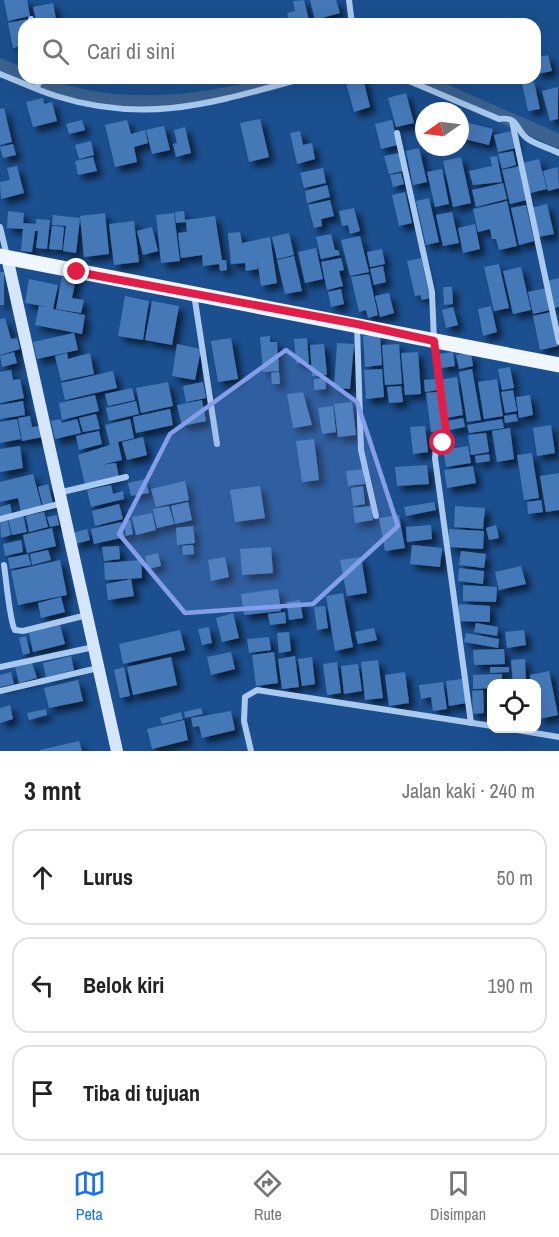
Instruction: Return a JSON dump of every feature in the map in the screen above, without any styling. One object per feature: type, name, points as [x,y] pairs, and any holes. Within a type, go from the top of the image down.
[{"type":"main road","points":[[4,256],[559,365]]},
{"type":"street","points":[[350,0],[352,18]]},
{"type":"street","points":[[0,74],[18,81]]},
{"type":"street","points":[[26,84],[55,96],[119,110],[167,111],[206,105],[282,84]]},
{"type":"street","points":[[37,88],[39,84]]},
{"type":"street","points":[[416,84],[499,119],[517,123],[525,138],[559,153]]},
{"type":"street","points":[[512,121],[559,342]]},
{"type":"street","points":[[397,133],[432,292],[434,341],[446,432],[443,443],[436,448],[435,458],[471,723]]},
{"type":"street","points":[[0,227],[4,256],[63,497],[117,751]]},
{"type":"street","points":[[194,294],[217,444]]},
{"type":"street","points":[[357,324],[361,450],[376,516]]},
{"type":"street","points":[[0,519],[126,477]]},
{"type":"street","points":[[4,565],[12,609],[11,622],[15,630],[23,631],[88,615]]},
{"type":"street","points":[[0,667],[94,646]]},
{"type":"street","points":[[0,691],[99,668]]},
{"type":"street","points":[[251,751],[243,710],[245,697],[257,690],[487,725]]},
{"type":"street","points":[[532,733],[559,737]]},
{"type":"highlighted area","points":[[286,350],[357,402],[398,526],[313,604],[185,613],[119,534],[170,434]]},
{"type":"building","points":[[4,0],[27,0],[30,16],[8,21]]},
{"type":"building","points":[[304,0],[308,18],[288,18],[287,13],[295,11],[293,1]]},
{"type":"building","points":[[310,0],[336,0],[340,13],[314,18]]},
{"type":"building","points":[[53,3],[56,18],[36,18],[33,7]]},
{"type":"building","points":[[18,21],[18,47],[13,48],[8,23]]},
{"type":"building","points":[[548,55],[552,71],[541,73],[541,57]]},
{"type":"building","points":[[346,84],[364,84],[370,107],[354,112]]},
{"type":"building","points":[[522,84],[534,84],[540,109],[528,111]]},
{"type":"building","points":[[558,87],[558,119],[550,121],[542,91]]},
{"type":"building","points":[[406,93],[414,123],[396,127],[388,98]]},
{"type":"building","points":[[43,98],[44,104],[52,102],[57,121],[33,127],[26,102]]},
{"type":"building","points":[[4,108],[12,142],[0,145],[0,109]]},
{"type":"building","points":[[260,119],[269,157],[249,162],[240,123]]},
{"type":"building","points":[[82,120],[85,130],[69,134],[66,124]]},
{"type":"building","points":[[127,120],[131,134],[145,130],[148,143],[134,147],[137,162],[115,167],[105,125]]},
{"type":"building","points":[[392,120],[398,145],[381,149],[375,124]]},
{"type":"building","points":[[469,123],[493,129],[489,145],[469,140]]},
{"type":"building","points":[[164,126],[170,150],[152,154],[146,130]]},
{"type":"building","points":[[185,127],[191,153],[176,157],[173,144],[177,143],[174,130]]},
{"type":"building","points":[[300,131],[303,145],[312,143],[315,159],[297,164],[290,133]]},
{"type":"building","points":[[512,131],[516,148],[498,152],[494,135]]},
{"type":"building","points":[[91,141],[94,155],[79,159],[75,145]]},
{"type":"building","points":[[13,144],[16,155],[3,158],[0,147]]},
{"type":"building","points":[[415,149],[415,156],[421,156],[427,182],[413,185],[406,151]]},
{"type":"building","points":[[513,151],[516,165],[502,169],[498,154]]},
{"type":"building","points":[[400,153],[404,171],[389,174],[384,156]]},
{"type":"building","points":[[497,156],[502,182],[473,185],[469,171],[492,166],[490,157]]},
{"type":"building","points":[[93,157],[97,171],[78,175],[75,161]]},
{"type":"building","points":[[461,157],[471,203],[453,207],[443,161]]},
{"type":"building","points":[[539,159],[547,189],[530,193],[523,163]]},
{"type":"building","points":[[17,166],[24,193],[1,199],[0,182],[10,180],[7,168]]},
{"type":"building","points":[[520,166],[527,200],[510,204],[502,170]]},
{"type":"building","points":[[558,167],[559,188],[548,191],[543,171]]},
{"type":"building","points":[[323,168],[326,183],[304,188],[300,173]]},
{"type":"building","points":[[442,169],[449,204],[435,207],[427,172]]},
{"type":"building","points":[[401,173],[404,184],[393,187],[390,175]]},
{"type":"building","points":[[503,183],[507,199],[476,207],[472,190]]},
{"type":"building","points":[[327,185],[330,197],[307,203],[305,191]]},
{"type":"building","points":[[405,192],[412,223],[399,226],[392,195]]},
{"type":"building","points":[[429,198],[439,242],[426,245],[416,201]]},
{"type":"building","points":[[330,200],[334,216],[321,219],[322,226],[314,228],[308,205]]},
{"type":"building","points":[[507,201],[517,246],[499,250],[496,239],[492,239],[490,229],[478,232],[473,209]]},
{"type":"building","points":[[547,204],[554,234],[538,237],[531,208]]},
{"type":"building","points":[[526,205],[534,241],[519,245],[511,208]]},
{"type":"building","points":[[354,208],[360,231],[350,234],[348,225],[342,226],[339,211]]},
{"type":"building","points":[[8,211],[24,213],[23,223],[36,224],[36,219],[50,220],[47,249],[36,248],[38,231],[35,231],[32,252],[21,251],[23,229],[7,228]]},
{"type":"building","points":[[184,211],[185,220],[215,216],[222,260],[226,260],[227,270],[220,271],[219,264],[203,266],[202,255],[181,258],[178,233],[187,232],[186,222],[176,223],[175,212]]},
{"type":"building","points":[[452,212],[459,243],[443,246],[436,215]]},
{"type":"building","points":[[105,213],[109,254],[84,257],[80,216]]},
{"type":"building","points":[[174,213],[180,261],[161,263],[156,215]]},
{"type":"building","points":[[53,215],[80,218],[76,253],[63,251],[66,226],[52,225]]},
{"type":"building","points":[[134,221],[139,262],[114,265],[109,224]]},
{"type":"building","points":[[475,224],[480,249],[463,253],[458,228]]},
{"type":"building","points":[[52,226],[64,227],[62,250],[49,249]]},
{"type":"building","points":[[152,227],[158,251],[143,255],[137,231]]},
{"type":"building","points":[[240,232],[242,243],[270,237],[277,283],[261,286],[257,258],[258,269],[246,271],[245,263],[231,264],[228,233]]},
{"type":"building","points":[[289,233],[294,255],[277,259],[272,237]]},
{"type":"building","points":[[331,234],[335,250],[338,250],[340,255],[321,259],[316,237]]},
{"type":"building","points":[[360,236],[369,272],[350,276],[341,240]]},
{"type":"building","points":[[316,248],[323,279],[305,283],[298,252]]},
{"type":"building","points":[[382,249],[385,264],[370,267],[367,252]]},
{"type":"building","points":[[294,256],[302,291],[285,294],[277,260]]},
{"type":"building","points":[[341,258],[344,270],[339,271],[343,286],[327,290],[321,262]]},
{"type":"building","points":[[421,258],[430,298],[422,300],[420,295],[415,296],[407,261]]},
{"type":"building","points":[[499,264],[509,308],[494,311],[484,267]]},
{"type":"building","points":[[383,266],[386,282],[374,285],[370,269]]},
{"type":"building","points":[[521,267],[531,310],[513,314],[503,271]]},
{"type":"building","points":[[0,272],[4,272],[4,305],[0,305]]},
{"type":"building","points":[[369,274],[378,315],[368,318],[366,310],[359,312],[351,277]]},
{"type":"building","points":[[62,276],[76,278],[72,298],[84,300],[81,313],[56,309]]},
{"type":"building","points":[[559,278],[559,307],[553,308],[547,281]]},
{"type":"building","points":[[29,279],[58,285],[53,309],[85,315],[82,334],[35,325],[39,306],[48,307],[25,303]]},
{"type":"building","points":[[443,287],[452,287],[453,304],[444,305]]},
{"type":"building","points":[[546,288],[550,310],[533,314],[528,292]]},
{"type":"building","points":[[341,289],[344,304],[331,307],[328,292]]},
{"type":"building","points":[[389,293],[394,313],[380,317],[375,296]]},
{"type":"building","points":[[125,296],[149,301],[143,340],[118,336]]},
{"type":"building","points":[[152,301],[179,306],[172,345],[145,340]]},
{"type":"building","points":[[491,306],[497,332],[483,336],[478,309]]},
{"type":"building","points":[[453,307],[458,325],[446,328],[442,310]]},
{"type":"building","points":[[551,312],[558,346],[540,350],[533,316]]},
{"type":"building","points":[[5,318],[11,339],[17,338],[20,349],[0,355],[0,319]]},
{"type":"building","points":[[74,333],[78,350],[37,359],[33,342]]},
{"type":"building","points":[[380,335],[382,365],[365,367],[363,336]]},
{"type":"building","points":[[270,336],[270,342],[277,342],[279,371],[263,372],[260,337]]},
{"type":"building","points":[[231,338],[238,379],[218,382],[211,341]]},
{"type":"building","points":[[307,338],[309,363],[296,363],[294,339]]},
{"type":"building","points":[[337,343],[354,344],[350,389],[334,388]]},
{"type":"building","points":[[177,344],[201,349],[195,380],[172,376]]},
{"type":"building","points":[[324,344],[327,375],[312,376],[310,345]]},
{"type":"building","points":[[399,344],[402,384],[385,385],[382,345]]},
{"type":"building","points":[[14,352],[17,363],[2,367],[0,356]]},
{"type":"building","points":[[418,352],[421,394],[405,395],[401,353]]},
{"type":"building","points":[[453,352],[455,366],[441,368],[438,354]]},
{"type":"building","points":[[67,353],[68,359],[90,353],[94,374],[61,381],[55,356]]},
{"type":"building","points":[[471,353],[473,366],[459,369],[456,355]]},
{"type":"building","points":[[510,367],[514,388],[502,390],[498,369]]},
{"type":"building","points":[[382,369],[384,397],[366,399],[364,370]]},
{"type":"building","points":[[472,369],[481,420],[467,422],[459,372]]},
{"type":"building","points":[[11,370],[13,380],[20,379],[24,398],[0,403],[0,372]]},
{"type":"building","points":[[113,371],[117,388],[65,400],[61,383]]},
{"type":"building","points":[[279,372],[280,384],[272,384],[271,373]]},
{"type":"building","points":[[457,377],[463,415],[445,418],[439,380]]},
{"type":"building","points":[[325,378],[326,389],[314,390],[314,379]]},
{"type":"building","points":[[436,379],[438,390],[425,392],[424,380]]},
{"type":"building","points":[[497,379],[503,416],[484,419],[478,382]]},
{"type":"building","points":[[168,382],[173,406],[141,413],[136,388]]},
{"type":"building","points":[[203,382],[206,398],[186,402],[183,386]]},
{"type":"building","points":[[401,386],[403,402],[389,403],[387,387]]},
{"type":"building","points":[[132,388],[135,400],[108,406],[105,394]]},
{"type":"building","points":[[513,390],[517,411],[505,413],[501,392]]},
{"type":"building","points":[[303,392],[312,425],[293,428],[287,394]]},
{"type":"building","points":[[437,392],[442,431],[431,432],[426,393]]},
{"type":"building","points":[[95,395],[99,411],[62,420],[59,403]]},
{"type":"building","points":[[530,395],[533,415],[519,418],[516,397]]},
{"type":"building","points":[[202,400],[206,421],[182,426],[177,405]]},
{"type":"building","points":[[23,401],[25,415],[0,419],[0,405]]},
{"type":"building","points":[[136,401],[139,414],[109,421],[106,408]]},
{"type":"building","points":[[352,402],[356,435],[338,437],[334,404]]},
{"type":"building","points":[[333,406],[336,432],[322,434],[318,408]]},
{"type":"building","points":[[170,409],[173,425],[136,433],[133,417]]},
{"type":"building","points":[[96,414],[100,429],[83,432],[79,418]]},
{"type":"building","points":[[516,414],[518,421],[505,423],[504,416]]},
{"type":"building","points":[[30,416],[32,427],[41,426],[43,437],[22,441],[18,418]]},
{"type":"building","points":[[463,418],[465,427],[449,430],[447,421]]},
{"type":"building","points":[[17,419],[21,439],[0,443],[0,422]]},
{"type":"building","points":[[60,419],[62,423],[77,419],[81,433],[55,439],[51,421]]},
{"type":"building","points":[[130,419],[134,438],[118,442],[122,460],[101,465],[116,463],[119,477],[85,485],[78,455],[110,445],[105,425]]},
{"type":"building","points":[[502,419],[504,428],[469,433],[467,425]]},
{"type":"building","points":[[551,425],[555,453],[537,456],[533,428]]},
{"type":"building","points":[[425,426],[428,452],[413,454],[410,427]]},
{"type":"building","points":[[510,428],[514,459],[497,462],[492,431]]},
{"type":"building","points":[[99,431],[102,444],[79,450],[76,436]]},
{"type":"building","points":[[486,433],[489,452],[471,455],[468,435]]},
{"type":"building","points":[[143,437],[147,455],[127,460],[122,442]]},
{"type":"building","points":[[314,439],[319,480],[302,482],[296,441]]},
{"type":"building","points":[[20,446],[23,468],[0,472],[0,449]]},
{"type":"building","points":[[468,446],[471,463],[446,467],[443,450]]},
{"type":"building","points":[[532,453],[539,498],[524,500],[517,455]]},
{"type":"building","points":[[489,454],[490,461],[476,463],[475,456]]},
{"type":"building","points":[[427,465],[429,484],[397,486],[395,467]]},
{"type":"building","points":[[473,466],[476,483],[447,488],[444,470]]},
{"type":"building","points":[[363,469],[365,484],[348,486],[346,471]]},
{"type":"building","points":[[559,473],[559,510],[546,512],[540,476]]},
{"type":"building","points":[[33,474],[42,507],[21,512],[18,498],[0,502],[0,482]]},
{"type":"building","points":[[145,479],[149,493],[131,496],[128,483]]},
{"type":"building","points":[[185,481],[189,500],[156,507],[151,489]]},
{"type":"building","points":[[48,484],[53,503],[43,506],[38,487]]},
{"type":"building","points":[[111,485],[113,494],[123,491],[124,499],[91,507],[87,490]]},
{"type":"building","points":[[260,486],[265,518],[235,522],[230,490]]},
{"type":"building","points":[[363,486],[365,504],[353,506],[351,488]]},
{"type":"building","points":[[541,500],[543,512],[528,514],[527,502]]},
{"type":"building","points":[[188,502],[192,520],[175,524],[171,506]]},
{"type":"building","points":[[434,502],[436,510],[406,516],[404,507]]},
{"type":"building","points":[[10,504],[12,514],[0,517],[0,507]]},
{"type":"building","points":[[119,504],[123,519],[95,526],[92,511]]},
{"type":"building","points":[[169,506],[174,524],[157,528],[153,509]]},
{"type":"building","points":[[371,506],[373,520],[355,523],[353,508]]},
{"type":"building","points":[[455,506],[485,508],[483,529],[454,527]]},
{"type":"building","points":[[44,512],[48,527],[29,532],[26,516]]},
{"type":"building","points":[[152,513],[156,530],[136,535],[132,517]]},
{"type":"building","points":[[57,515],[59,525],[50,527],[47,517]]},
{"type":"building","points":[[399,515],[405,548],[385,551],[379,518]]},
{"type":"building","points":[[23,516],[27,532],[12,535],[8,519]]},
{"type":"building","points":[[7,519],[11,535],[1,538],[0,521]]},
{"type":"building","points":[[130,520],[133,534],[126,536],[123,522]]},
{"type":"building","points":[[121,522],[125,537],[94,544],[91,529]]},
{"type":"building","points":[[431,525],[432,539],[407,542],[406,527]]},
{"type":"building","points":[[496,525],[499,538],[489,540],[486,528]]},
{"type":"building","points":[[193,526],[195,543],[177,545],[176,528]]},
{"type":"building","points":[[52,528],[56,546],[27,553],[23,535]]},
{"type":"building","points":[[87,529],[90,540],[75,544],[73,533]]},
{"type":"building","points":[[449,529],[484,531],[483,549],[448,547]]},
{"type":"building","points":[[21,540],[23,552],[5,556],[3,544]]},
{"type":"building","points":[[193,545],[194,554],[183,555],[182,546]]},
{"type":"building","points":[[412,545],[442,548],[440,567],[410,564]]},
{"type":"building","points":[[119,546],[120,559],[104,561],[102,547]]},
{"type":"building","points":[[271,547],[273,573],[242,575],[240,549]]},
{"type":"building","points":[[48,550],[51,560],[32,565],[30,554]]},
{"type":"building","points":[[461,551],[486,554],[484,568],[459,565]]},
{"type":"building","points":[[158,553],[161,566],[148,569],[145,556]]},
{"type":"building","points":[[28,554],[31,565],[10,569],[8,558]]},
{"type":"building","points":[[225,557],[229,577],[211,581],[208,560]]},
{"type":"building","points":[[361,557],[367,593],[347,596],[340,560]]},
{"type":"building","points":[[60,560],[67,595],[18,605],[11,571]]},
{"type":"building","points":[[141,560],[142,578],[105,580],[104,563]]},
{"type":"building","points":[[521,566],[526,584],[499,590],[495,572]]},
{"type":"building","points":[[459,568],[484,571],[483,584],[458,581]]},
{"type":"building","points":[[131,579],[134,596],[108,600],[106,584]]},
{"type":"building","points":[[463,585],[497,587],[496,602],[463,601]]},
{"type":"building","points":[[278,589],[281,611],[244,615],[241,594]]},
{"type":"building","points":[[343,593],[353,647],[335,651],[326,596]]},
{"type":"building","points":[[61,597],[65,612],[41,618],[38,603]]},
{"type":"building","points":[[300,600],[303,618],[289,620],[287,602]]},
{"type":"building","points":[[459,604],[490,606],[490,622],[458,621]]},
{"type":"building","points":[[325,606],[328,628],[317,630],[314,607]]},
{"type":"building","points":[[285,612],[286,623],[270,625],[268,614]]},
{"type":"building","points":[[233,613],[239,638],[222,642],[216,618]]},
{"type":"building","points":[[476,623],[498,627],[497,636],[474,632]]},
{"type":"building","points":[[60,625],[65,644],[33,652],[29,633]]},
{"type":"building","points":[[209,627],[212,643],[202,645],[198,629]]},
{"type":"building","points":[[374,628],[377,640],[358,644],[355,632]]},
{"type":"building","points":[[180,630],[185,650],[123,664],[119,644]]},
{"type":"building","points":[[524,630],[526,645],[507,648],[505,632]]},
{"type":"building","points":[[289,632],[291,651],[279,653],[277,633]]},
{"type":"building","points":[[466,633],[499,639],[498,648],[464,642]]},
{"type":"building","points":[[26,636],[30,653],[23,655],[19,638]]},
{"type":"building","points":[[269,637],[271,650],[249,653],[247,639]]},
{"type":"building","points":[[504,649],[505,664],[474,665],[473,650]]},
{"type":"building","points":[[231,652],[235,669],[211,675],[207,657]]},
{"type":"building","points":[[274,652],[278,683],[256,686],[252,655]]},
{"type":"building","points":[[71,656],[74,670],[46,677],[43,663]]},
{"type":"building","points":[[295,656],[299,687],[282,689],[278,659]]},
{"type":"building","points":[[171,657],[177,685],[133,695],[127,667]]},
{"type":"building","points":[[312,657],[315,684],[302,686],[298,659]]},
{"type":"building","points":[[525,659],[526,679],[513,679],[511,660]]},
{"type":"building","points":[[378,660],[383,698],[365,700],[361,662]]},
{"type":"building","points":[[337,662],[341,693],[327,695],[323,664]]},
{"type":"building","points":[[32,663],[37,678],[19,683],[15,667]]},
{"type":"building","points":[[358,664],[362,691],[344,694],[341,666]]},
{"type":"building","points":[[124,667],[130,696],[120,698],[114,670]]},
{"type":"building","points":[[490,667],[509,667],[509,672],[490,673]]},
{"type":"building","points":[[549,671],[558,715],[541,719],[541,679],[530,679],[530,675]]},
{"type":"building","points":[[11,672],[14,684],[0,687],[0,675]]},
{"type":"building","points":[[405,672],[409,703],[389,706],[385,675]]},
{"type":"building","points":[[502,674],[502,679],[487,679],[487,688],[473,689],[473,675]]},
{"type":"building","points":[[462,679],[466,703],[449,706],[446,681]]},
{"type":"building","points":[[78,680],[83,701],[49,708],[44,688]]},
{"type":"building","points":[[443,682],[447,709],[433,711],[431,697],[421,699],[419,685]]},
{"type":"building","points":[[483,690],[484,713],[473,714],[472,691]]},
{"type":"building","points":[[10,705],[13,719],[0,723],[0,708]]},
{"type":"building","points":[[201,708],[203,714],[185,718],[184,712]]},
{"type":"building","points":[[46,709],[47,715],[29,720],[27,713]]},
{"type":"building","points":[[231,711],[235,730],[202,738],[199,726],[193,727],[191,718]]},
{"type":"building","points":[[181,712],[183,719],[162,724],[160,718]]},
{"type":"building","points":[[184,720],[188,740],[152,749],[147,729]]},
{"type":"building","points":[[79,741],[82,751],[40,751],[40,750]]},
{"type":"waterway","points":[[0,65],[18,73]]},
{"type":"waterway","points":[[44,84],[91,98],[125,102],[192,99],[269,84]]},
{"type":"waterway","points":[[429,84],[559,141]]},
{"type":"route","points":[[77,272],[357,324],[434,341],[446,432],[443,443]]}]
